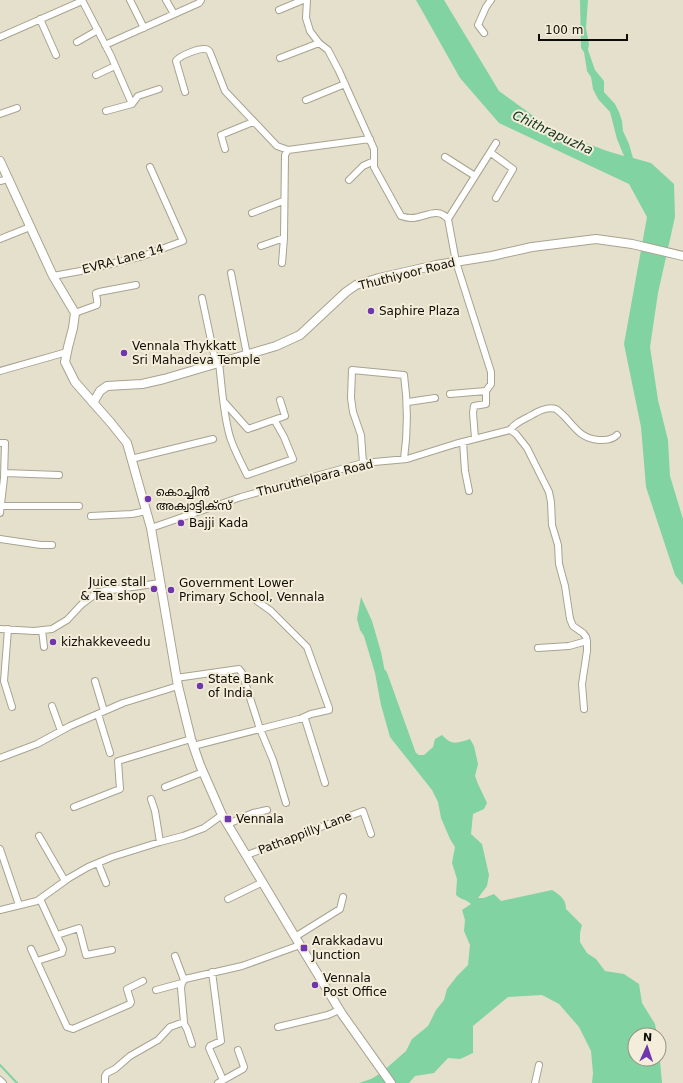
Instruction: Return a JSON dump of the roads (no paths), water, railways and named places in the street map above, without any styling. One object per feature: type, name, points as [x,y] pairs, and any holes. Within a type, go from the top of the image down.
[{"type":"main road","points":[[0,160],[4,180],[30,227],[53,276],[75,313],[65,362],[75,382],[127,443],[150,528],[177,682],[192,742],[203,772],[222,815],[339,1010],[391,1083]]},
{"type":"main road","name":"Thuthiyoor Road","points":[[93,403],[100,391],[107,386],[142,384],[164,379],[276,346],[300,335],[346,292],[356,285],[379,278],[436,265],[492,256],[532,247],[596,239],[632,244],[680,255]]},
{"type":"street","points":[[0,36],[82,0],[98,30],[132,104]]},
{"type":"street","points":[[130,0],[144,28]]},
{"type":"street","points":[[166,0],[174,14]]},
{"type":"street","points":[[105,45],[199,3],[201,0]]},
{"type":"street","points":[[279,10],[303,0]]},
{"type":"street","points":[[307,0],[306,18],[310,31],[319,43],[328,50],[345,84],[374,149],[374,167],[402,216],[410,218],[438,212],[444,214],[448,219],[456,262],[491,372],[491,384],[486,391],[486,404],[474,406],[473,413],[475,438]]},
{"type":"street","points":[[484,33],[478,26],[486,7],[491,0]]},
{"type":"street","points":[[40,19],[56,55]]},
{"type":"street","points":[[77,42],[98,30]]},
{"type":"street","points":[[280,58],[319,43]]},
{"type":"street","points":[[185,92],[176,63],[178,58],[199,50],[207,49],[209,50],[225,91],[277,146],[288,150],[370,139]]},
{"type":"street","points":[[96,75],[115,66]]},
{"type":"street","points":[[306,100],[345,84]]},
{"type":"street","points":[[106,111],[132,104],[138,96],[159,89]]},
{"type":"street","points":[[0,114],[17,108]]},
{"type":"street","points":[[225,149],[221,135],[254,122]]},
{"type":"street","points":[[448,219],[475,176],[491,154],[496,143]]},
{"type":"street","points":[[282,263],[285,206],[283,201],[285,155],[288,150]]},
{"type":"street","points":[[491,154],[513,169],[496,198]]},
{"type":"street","points":[[445,157],[475,176]]},
{"type":"street","points":[[349,180],[363,166],[374,161]]},
{"type":"street","name":"EVRA Lane 14","points":[[53,276],[86,270],[143,256],[183,241],[150,167]]},
{"type":"street","points":[[252,213],[283,201]]},
{"type":"street","points":[[0,239],[30,227]]},
{"type":"street","points":[[261,246],[284,238]]},
{"type":"street","points":[[231,272],[247,355]]},
{"type":"street","points":[[75,313],[97,305],[98,301],[96,293],[136,285]]},
{"type":"street","points":[[202,298],[218,363],[230,438],[247,475],[293,459],[284,437],[274,421]]},
{"type":"street","points":[[0,371],[67,352]]},
{"type":"street","points":[[363,463],[361,435],[353,412],[351,398],[352,370],[404,375],[408,402],[407,436],[404,459]]},
{"type":"street","points":[[450,394],[486,391]]},
{"type":"street","points":[[408,402],[435,398]]},
{"type":"street","points":[[223,401],[248,429],[285,416],[280,400]]},
{"type":"street","points":[[584,709],[582,689],[587,641],[586,636],[573,626],[570,619],[564,582],[559,564],[558,546],[552,525],[549,492],[527,448],[516,434],[510,430],[514,425],[541,410],[550,408],[560,412],[581,434],[590,439],[612,439],[617,436]]},
{"type":"street","points":[[227,423],[238,418]]},
{"type":"street","name":"Thuruthelpara Road","points":[[150,528],[241,497],[363,463],[404,459],[475,438],[510,430]]},
{"type":"street","points":[[131,459],[213,439]]},
{"type":"street","points":[[463,442],[465,471],[469,491]]},
{"type":"street","points":[[0,443],[5,443],[0,513]]},
{"type":"street","points":[[4,473],[59,475]]},
{"type":"street","points":[[1,506],[79,506]]},
{"type":"street","points":[[91,516],[132,514],[146,511]]},
{"type":"street","points":[[0,540],[52,545]]},
{"type":"street","points":[[0,629],[34,632],[52,629],[67,620],[82,604],[98,592],[160,583]]},
{"type":"street","points":[[74,807],[120,789],[118,761],[192,742],[260,729],[329,710],[307,647],[271,611],[257,601]]},
{"type":"street","points":[[8,629],[4,682],[12,707]]},
{"type":"street","points":[[42,630],[44,647]]},
{"type":"street","points":[[538,648],[569,646],[587,641]]},
{"type":"street","points":[[0,758],[37,744],[101,712],[177,682],[240,669],[260,729],[273,760],[286,804]]},
{"type":"street","points":[[95,681],[110,753]]},
{"type":"street","points":[[52,706],[61,731]]},
{"type":"street","points":[[302,718],[305,719],[307,724],[325,783]]},
{"type":"street","points":[[166,787],[203,772]]},
{"type":"street","points":[[151,799],[155,811],[160,842]]},
{"type":"street","points":[[228,824],[248,815],[267,810]]},
{"type":"street","name":"Pathappilly Lane","points":[[247,855],[363,811],[371,834]]},
{"type":"street","points":[[0,910],[37,901],[88,867],[204,828],[222,815]]},
{"type":"street","points":[[39,836],[65,881]]},
{"type":"street","points":[[0,849],[19,905]]},
{"type":"street","points":[[98,863],[106,883]]},
{"type":"street","points":[[228,899],[263,882]]},
{"type":"street","points":[[295,937],[340,909],[343,897]]},
{"type":"street","points":[[37,961],[62,953],[63,949],[40,899]]},
{"type":"street","points":[[57,935],[79,928],[86,955],[112,950]]},
{"type":"street","points":[[156,990],[183,981],[190,977],[242,966],[300,945]]},
{"type":"street","points":[[31,950],[67,1027],[73,1029],[130,1004],[131,1002],[127,989],[144,981]]},
{"type":"street","points":[[175,956],[183,981],[181,988],[183,1022],[192,1044]]},
{"type":"street","points":[[212,972],[221,1041],[210,1046],[209,1048],[220,1082],[243,1069],[244,1067],[238,1050]]},
{"type":"street","points":[[278,1027],[328,1015],[339,1010]]},
{"type":"street","points":[[105,1083],[104,1079],[107,1073],[115,1069],[130,1056],[158,1040],[170,1027],[183,1022]]},
{"type":"street","points":[[536,1083],[539,1064]]},
{"type":"street","points":[[0,1080],[3,1083]]},
{"type":"water","name":"Chithrapuzha","points":[[416,0],[444,0],[499,91],[554,131],[624,156],[617,139],[610,112],[598,99],[593,89],[591,77],[587,71],[584,52],[581,48],[580,0],[588,0],[586,28],[589,44],[588,50],[595,70],[604,81],[604,92],[615,104],[619,112],[623,131],[633,158],[651,163],[674,184],[675,217],[658,293],[650,347],[658,400],[668,440],[670,476],[683,519],[683,585],[675,575],[646,487],[641,427],[624,344],[647,217],[629,184],[499,123],[460,78]]},
{"type":"water","points":[[361,597],[372,621],[381,652],[392,701],[410,751],[410,755],[414,758],[418,755],[424,755],[433,747],[435,739],[442,735],[449,741],[455,743],[470,739],[474,746],[478,764],[475,776],[487,803],[484,809],[473,814],[471,834],[482,844],[489,875],[487,886],[478,898],[484,898],[494,894],[501,901],[552,890],[562,898],[566,909],[582,925],[580,942],[587,953],[596,959],[605,971],[624,974],[639,984],[642,1003],[656,1027],[627,1027],[627,1067],[661,1067],[662,1083],[592,1083],[593,1073],[591,1051],[579,1027],[559,1004],[542,995],[508,997],[473,1026],[473,1053],[460,1059],[448,1058],[434,1073],[415,1076],[409,1083],[359,1083],[371,1079],[381,1073],[406,1051],[412,1039],[428,1026],[436,1010],[444,1000],[447,989],[468,965],[470,945],[464,931],[465,920],[462,910],[471,904],[456,895],[457,879],[452,863],[455,847],[441,818],[438,802],[432,790],[390,737],[381,705],[375,673],[364,636],[360,630],[357,619]]},
{"type":"waterway","points":[[384,673],[413,754],[421,761]]},
{"type":"waterway","points":[[0,1065],[17,1083]]},
{"type":"place","name":"Saphire Plaza","points":[[371,311]]},
{"type":"place","name":"Vennala Thykkatt Sri Mahadeva Temple","points":[[124,353]]},
{"type":"place","name":"കൊച്ചിൻ അക്വാട്ടിക്സ്","points":[[148,499]]},
{"type":"place","name":"Bajji Kada","points":[[181,523]]},
{"type":"place","name":"Juice stall & Tea shop","points":[[154,589]]},
{"type":"place","name":"Government Lower Primary School, Vennala","points":[[171,590]]},
{"type":"place","name":"kizhakkeveedu","points":[[53,642]]},
{"type":"place","name":"State Bank of India","points":[[200,686]]},
{"type":"place","name":"Vennala","points":[[228,819]]},
{"type":"place","name":"Arakkadavu Junction","points":[[304,948]]},
{"type":"place","name":"Vennala Post Office","points":[[315,985]]}]
